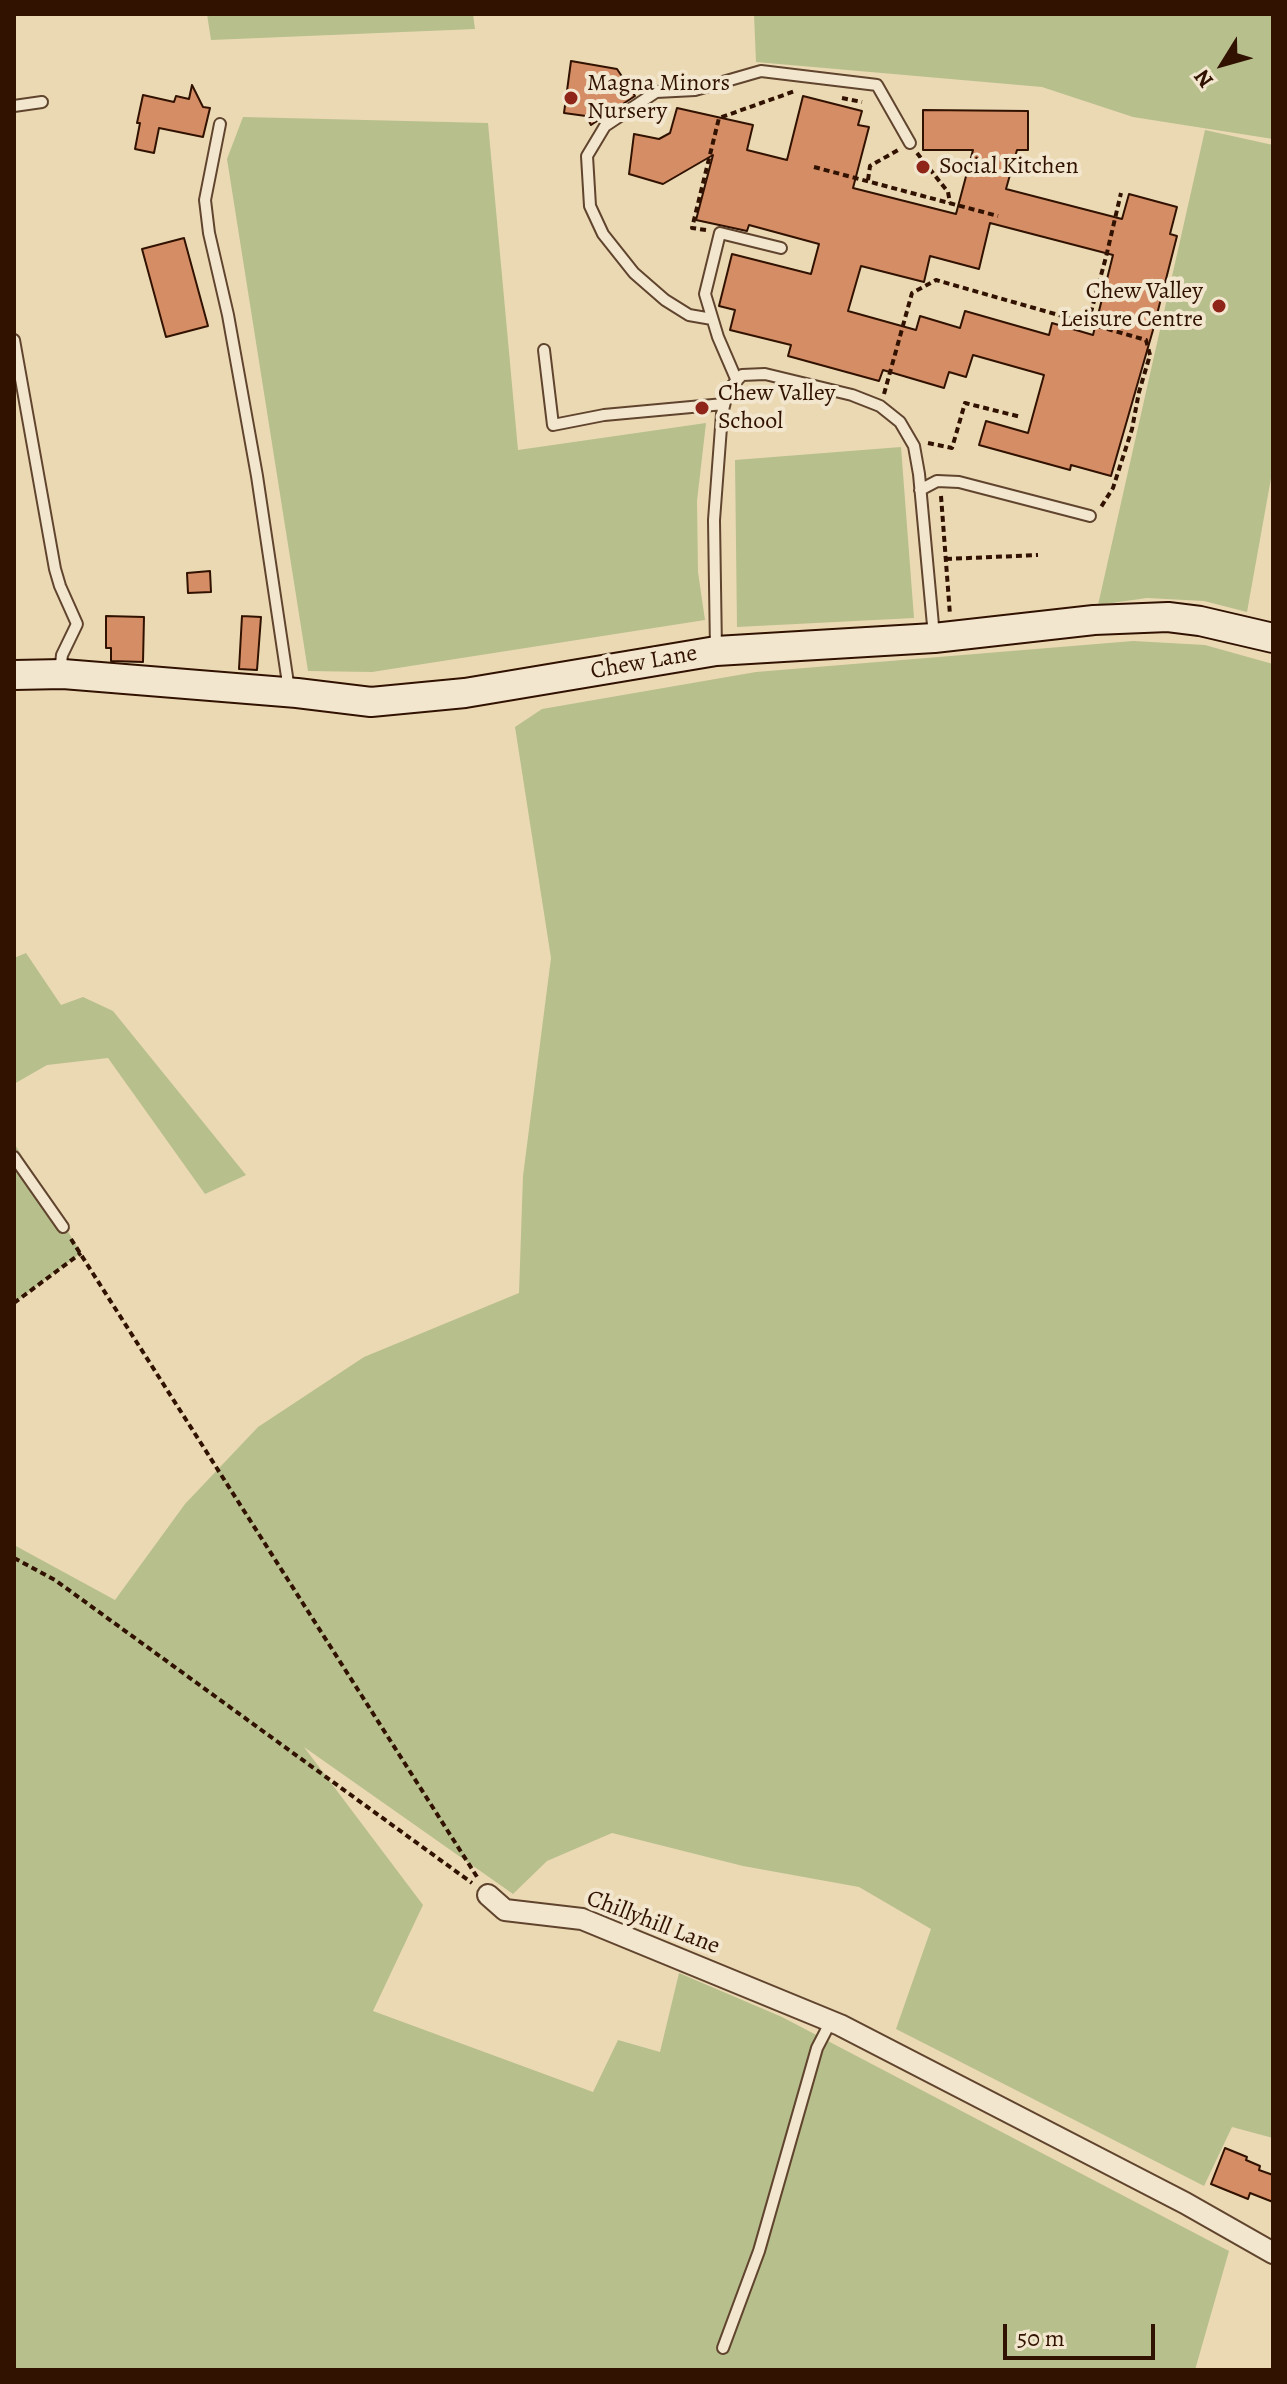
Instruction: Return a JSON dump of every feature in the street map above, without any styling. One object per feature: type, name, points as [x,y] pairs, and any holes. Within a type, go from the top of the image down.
[{"type":"main road","name":"Chew Lane","points":[[14,675],[60,674],[289,692],[371,702],[465,693],[716,651],[943,637],[1094,620],[1168,617],[1273,638]]},
{"type":"street","name":"Chillyhill Lane","points":[[488,1895],[505,1910],[582,1919],[831,2021],[1185,2203],[1273,2253]]},
{"type":"lane","points":[[712,319],[689,315],[665,300],[634,273],[603,234],[590,206],[587,156],[605,126],[656,92],[695,90],[761,71],[877,85],[910,143]]},
{"type":"lane","points":[[14,106],[42,102]]},
{"type":"lane","points":[[220,124],[205,200],[209,233],[228,315],[257,476],[289,692]]},
{"type":"lane","points":[[737,381],[718,337],[705,294],[720,233],[781,248]]},
{"type":"lane","points":[[14,340],[55,569],[77,624],[62,655],[60,674]]},
{"type":"lane","points":[[544,350],[553,425],[604,415],[724,404]]},
{"type":"lane","points":[[716,651],[714,520],[724,404],[728,390],[742,375],[765,374],[852,395],[880,406],[900,422],[914,446],[943,637]]},
{"type":"lane","points":[[920,490],[940,482],[959,482],[1090,516]]},
{"type":"lane","points":[[14,1157],[63,1227]]},
{"type":"lane","points":[[723,2348],[759,2251],[817,2048],[831,2021]]},
{"type":"path","points":[[720,233],[692,228],[719,118],[803,88]]},
{"type":"path","points":[[832,95],[862,102]]},
{"type":"path","points":[[867,181],[870,166],[910,143],[948,192],[950,203]]},
{"type":"path","points":[[814,167],[998,216]]},
{"type":"path","points":[[1088,323],[1121,193]]},
{"type":"path","points":[[880,406],[912,293],[936,280],[1146,340],[1150,355],[1138,390],[1132,429],[1121,467],[1104,504],[1090,516]]},
{"type":"path","points":[[914,446],[925,443],[952,448],[965,403],[1021,417]]},
{"type":"path","points":[[1115,463],[1121,467]]},
{"type":"path","points":[[940,482],[946,559],[943,637]]},
{"type":"path","points":[[946,559],[1038,555]]},
{"type":"path","points":[[63,1227],[488,1895]]},
{"type":"path","points":[[14,1303],[81,1253]]},
{"type":"path","points":[[14,1558],[55,1580],[488,1895]]},
{"type":"green space","points":[[207,14],[473,14],[475,29],[211,40]]},
{"type":"green space","points":[[754,14],[1273,14],[1273,139],[1133,117],[1042,87],[756,62]]},
{"type":"green space","points":[[243,117],[488,123],[518,450],[706,423],[697,501],[698,572],[705,620],[372,672],[308,671],[227,159]]},
{"type":"green space","name":"Chew Valley Leisure Centre","points":[[1205,130],[1273,145],[1273,467],[1247,612],[1204,601],[1147,598],[1098,605]]},
{"type":"green space","points":[[901,447],[914,618],[737,627],[735,460]]},
{"type":"green space","points":[[1133,641],[1205,645],[1273,664],[1273,2138],[1232,2127],[1204,2186],[896,2029],[931,1929],[859,1887],[743,1866],[612,1833],[547,1861],[513,1894],[304,1747],[423,1905],[373,2011],[593,2092],[618,2040],[660,2052],[679,1973],[782,2017],[1229,2251],[1195,2370],[14,2370],[14,1545],[115,1600],[185,1504],[258,1427],[364,1357],[519,1293],[523,1176],[551,958],[515,727],[542,709],[756,672]]},
{"type":"green space","points":[[26,953],[61,1005],[83,997],[113,1011],[246,1175],[205,1194],[108,1058],[47,1065],[14,1084],[14,958]]},
{"type":"green space","points":[[14,1143],[81,1253],[14,1303]]},
{"type":"building","points":[[571,61],[617,69],[635,96],[591,125],[586,116],[564,113]]},
{"type":"building","points":[[192,85],[203,107],[210,108],[203,137],[159,128],[154,153],[135,149],[143,95],[174,102],[176,96],[189,99]]},
{"type":"building","points":[[803,96],[862,111],[858,125],[869,127],[853,188],[956,214],[973,150],[923,150],[923,110],[1028,111],[1028,150],[1017,150],[1006,189],[1122,219],[1129,194],[1177,207],[1170,234],[1177,236],[1111,476],[1071,465],[1070,470],[979,445],[986,421],[1028,433],[1044,375],[973,355],[966,377],[949,372],[944,388],[883,370],[879,381],[788,356],[791,345],[730,330],[735,310],[719,306],[732,254],[811,274],[819,244],[749,225],[747,231],[696,220],[713,155],[663,184],[629,174],[634,134],[659,139],[670,133],[677,108],[753,125],[747,150],[787,160]],"holes":[[[990,223],[1113,255],[1093,335],[1052,323],[1049,335],[965,311],[960,328],[920,316],[916,330],[848,311],[861,266],[924,282],[930,256],[979,269]]]},
{"type":"building","points":[[184,238],[208,326],[166,337],[142,249]]},
{"type":"building","points":[[210,571],[211,592],[188,593],[187,573]]},
{"type":"building","points":[[106,616],[144,617],[143,662],[111,661],[111,648],[106,648]]},
{"type":"building","points":[[242,616],[261,617],[257,670],[239,669]]},
{"type":"building","points":[[1225,2148],[1247,2157],[1246,2160],[1260,2166],[1259,2170],[1273,2175],[1273,2202],[1250,2193],[1248,2199],[1211,2184]]},
{"type":"place","name":"Magna Minors Nursery","points":[[571,98]]},
{"type":"place","name":"Social Kitchen","points":[[923,167]]},
{"type":"place","name":"Chew Valley Leisure Centre","points":[[1219,306]]},
{"type":"place","name":"Chew Valley School","points":[[702,408]]}]
